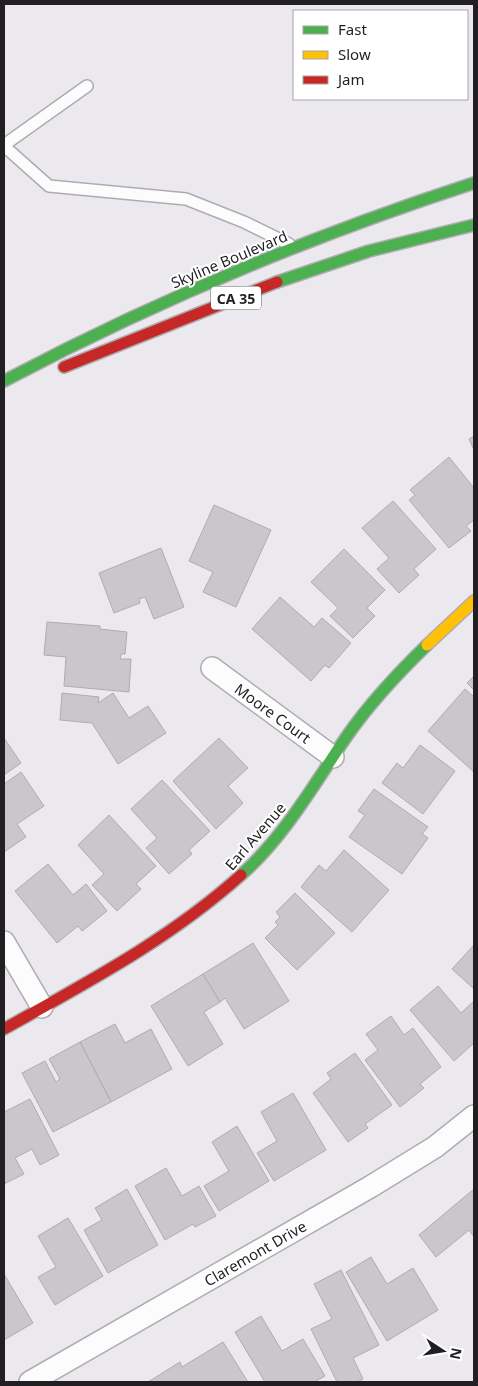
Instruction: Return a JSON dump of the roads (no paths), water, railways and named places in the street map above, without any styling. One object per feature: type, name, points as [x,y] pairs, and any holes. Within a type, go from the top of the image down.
[{"type":"main road","name":"Skyline Boulevard","points":[[4,382],[89,336],[295,247],[415,202],[474,183]]},
{"type":"main road","name":"CA 35","points":[[56,370],[153,330],[280,282],[426,236],[474,225]]},
{"type":"main road","points":[[4,390],[38,377]]},
{"type":"main road","name":"Earl Avenue","points":[[4,1029],[163,938],[214,901],[270,846],[290,822],[333,757],[365,714],[398,675],[474,601]]},
{"type":"street","name":"Moore Court","points":[[212,668],[333,757]]},
{"type":"street","points":[[4,942],[42,1007]]},
{"type":"street","name":"Claremont Drive","points":[[30,1382],[370,1187],[434,1147],[474,1116]]},
{"type":"lane","points":[[86,86],[4,145],[49,186],[186,198],[244,222],[295,247]]}]
